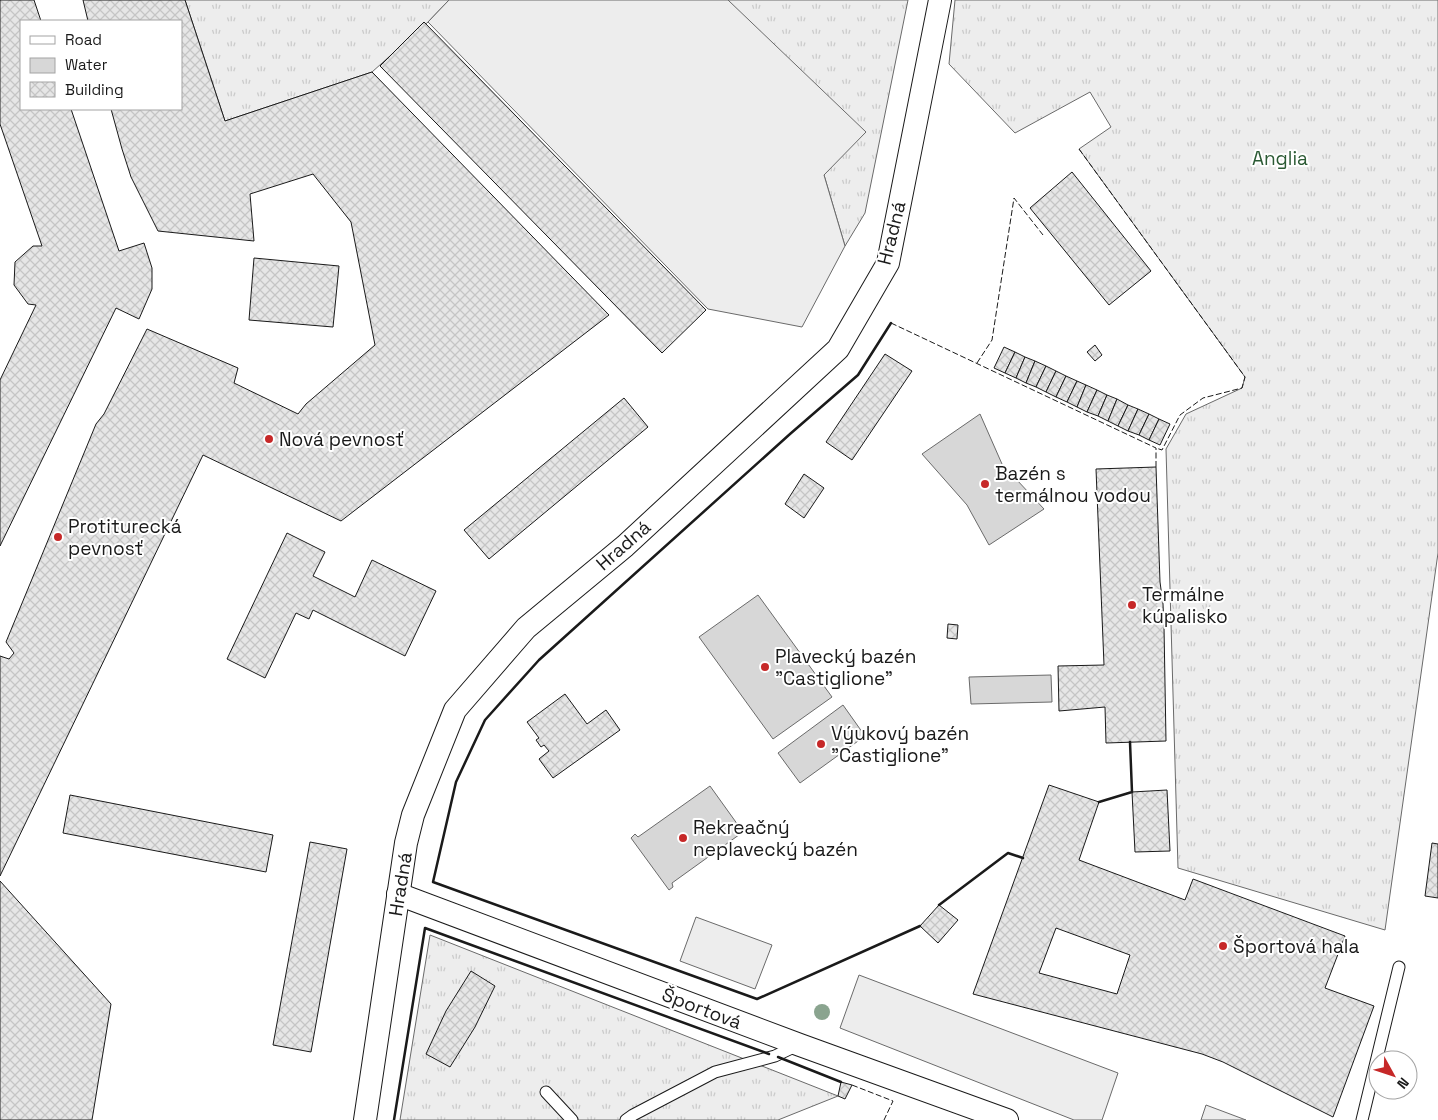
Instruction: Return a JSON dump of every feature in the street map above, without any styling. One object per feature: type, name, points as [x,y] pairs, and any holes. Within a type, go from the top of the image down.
[{"type":"street","name":"Hradná","points":[[365,1120],[398,894],[413,815],[455,710],[526,628],[625,546],[838,349],[888,263],[940,0]]},
{"type":"street","name":"Športová","points":[[398,894],[800,1045],[1007,1120]]},
{"type":"lane","points":[[1362,1120],[1399,967]]},
{"type":"lane","points":[[626,1120],[714,1072],[775,1056],[800,1045]]},
{"type":"lane","points":[[546,1092],[572,1120]]},
{"type":"green space","points":[[185,0],[449,0],[428,22],[372,72],[225,121]]},
{"type":"green space","points":[[728,0],[908,0],[865,213],[845,246],[824,175]]},
{"type":"green space","name":"Anglia","points":[[955,0],[1438,0],[1438,553],[1385,930],[1178,868],[1166,449],[1186,414],[1242,388],[1245,377],[1079,149],[1111,127],[1090,92],[1015,133],[949,64]]},
{"type":"green space","points":[[430,935],[838,1096],[778,1120],[400,1120]]},
{"type":"shaded area","points":[[449,0],[728,0],[866,132],[824,175],[845,246],[802,327],[708,309],[428,22]]},
{"type":"shaded area","points":[[696,917],[772,945],[755,989],[680,961]]},
{"type":"shaded area","points":[[859,975],[1118,1073],[1102,1120],[1074,1120],[840,1028]]},
{"type":"shaded area","points":[[1206,1105],[1246,1120],[1201,1120]]},
{"type":"water","name":"Bazén s termálnou vodou","points":[[980,414],[1002,464],[1044,509],[989,545],[967,505],[922,454]]},
{"type":"water","name":"Plavecký bazén \"Castiglione\"","points":[[758,595],[832,697],[773,739],[699,637]]},
{"type":"water","points":[[1051,675],[1052,702],[971,704],[969,677]]},
{"type":"water","name":"Výukový bazén \"Castiglione\"","points":[[843,705],[865,736],[800,783],[778,753]]},
{"type":"water","name":"Rekreačný neplavecký bazén","points":[[710,786],[743,832],[672,883],[673,887],[669,890],[631,838],[635,834],[638,837]]},
{"type":"building","points":[[0,0],[34,0],[41,20],[20,20],[20,110],[71,110],[119,251],[144,243],[152,268],[152,289],[139,319],[116,308],[0,546],[0,380],[36,305],[28,304],[14,285],[15,262],[33,246],[42,246],[0,124]]},
{"type":"building","name":"Nová pevnosť","points":[[83,0],[185,0],[225,121],[372,72],[609,315],[341,521],[203,455],[0,876],[0,656],[9,659],[14,653],[6,642],[96,424],[104,414],[147,329],[238,368],[234,383],[298,414],[306,404],[375,345],[351,222],[313,174],[250,194],[254,241],[158,231],[131,177],[111,110],[182,110],[182,20],[88,20]]},
{"type":"building","points":[[424,22],[706,310],[662,353],[380,66]]},
{"type":"building","points":[[1072,172],[1151,271],[1109,305],[1030,208]]},
{"type":"building","points":[[254,258],[339,266],[333,327],[249,320]]},
{"type":"building","points":[[1095,345],[1102,355],[1095,361],[1087,352]]},
{"type":"building","points":[[1004,347],[1015,352],[1005,373],[994,368]]},
{"type":"building","points":[[1015,352],[1025,357],[1016,378],[1005,373]]},
{"type":"building","points":[[885,354],[912,371],[852,460],[826,442]]},
{"type":"building","points":[[1025,357],[1035,361],[1026,383],[1016,378]]},
{"type":"building","points":[[1035,361],[1046,366],[1036,387],[1026,383]]},
{"type":"building","points":[[1046,366],[1056,371],[1046,392],[1036,387]]},
{"type":"building","points":[[1056,371],[1066,376],[1056,397],[1046,392]]},
{"type":"building","points":[[1066,376],[1077,381],[1067,402],[1056,397]]},
{"type":"building","points":[[1077,381],[1086,385],[1077,407],[1067,402]]},
{"type":"building","points":[[1086,385],[1097,390],[1087,412],[1077,407]]},
{"type":"building","points":[[1097,390],[1107,395],[1098,416],[1087,412]]},
{"type":"building","points":[[1107,395],[1117,399],[1108,421],[1098,416]]},
{"type":"building","points":[[624,398],[648,427],[489,559],[464,530]]},
{"type":"building","points":[[1117,399],[1128,405],[1118,426],[1108,421]]},
{"type":"building","points":[[1128,405],[1138,409],[1128,431],[1118,426]]},
{"type":"building","points":[[1138,409],[1149,414],[1139,435],[1128,431]]},
{"type":"building","points":[[1149,414],[1159,419],[1149,440],[1139,435]]},
{"type":"building","points":[[1159,419],[1170,424],[1160,445],[1149,440]]},
{"type":"building","name":"Termálne kúpalisko","points":[[1156,467],[1160,582],[1164,627],[1166,741],[1106,743],[1105,707],[1059,711],[1058,666],[1104,665],[1096,469]]},
{"type":"building","points":[[804,474],[824,488],[804,518],[785,504]]},
{"type":"building","points":[[287,533],[325,552],[313,576],[355,597],[372,560],[436,591],[405,656],[313,610],[309,619],[296,613],[265,678],[227,659]]},
{"type":"building","points":[[948,624],[958,625],[957,639],[947,638]]},
{"type":"building","points":[[565,694],[587,724],[606,710],[620,730],[553,778],[539,759],[549,751],[544,745],[541,747],[536,740],[539,738],[527,722]]},
{"type":"building","name":"Športová hala","points":[[1049,785],[1099,802],[1079,860],[1185,900],[1193,879],[1345,936],[1325,988],[1374,1006],[1333,1117],[1223,1062],[1202,1054],[973,994]],"holes":[[[1056,928],[1130,955],[1117,994],[1039,973]]]},
{"type":"building","points":[[1167,790],[1170,851],[1135,852],[1132,792]]},
{"type":"building","points":[[70,795],[273,835],[266,872],[63,833]]},
{"type":"building","points":[[310,842],[347,849],[311,1052],[273,1045]]},
{"type":"building","points":[[1432,843],[1438,844],[1438,898],[1425,896]]},
{"type":"building","points":[[0,881],[111,1004],[92,1120],[0,1120]]},
{"type":"building","points":[[939,905],[958,920],[938,943],[920,926]]},
{"type":"building","points":[[471,971],[495,986],[475,1027],[450,1067],[426,1054],[446,1011]]},
{"type":"building","points":[[841,1082],[852,1085],[845,1099],[838,1096]]},
{"type":"fence","points":[[1079,149],[1245,377],[1242,388],[1203,398],[1180,415],[1162,450],[1156,448]]},
{"type":"fence","points":[[977,363],[992,340],[1014,198],[1043,235]]},
{"type":"fence","points":[[891,323],[1156,448],[1156,467]]},
{"type":"fence","points":[[852,1085],[893,1101],[884,1120]]},
{"type":"wall","points":[[891,323],[858,375],[539,660],[485,720],[456,782],[433,882],[757,999],[920,926]]},
{"type":"wall","points":[[1099,802],[1132,792],[1130,742]]},
{"type":"wall","points":[[939,905],[1008,853],[1023,858]]},
{"type":"wall","points":[[394,1120],[425,928],[769,1054]]},
{"type":"wall","points":[[778,1057],[841,1082]]},
{"type":"place","name":"Nová pevnosť","points":[[269,439]]},
{"type":"place","name":"Bazén s termálnou vodou","points":[[985,484]]},
{"type":"place","name":"Protiturecká pevnosť","points":[[58,537]]},
{"type":"place","name":"Termálne kúpalisko","points":[[1132,605]]},
{"type":"place","name":"Plavecký bazén \"Castiglione\"","points":[[765,667]]},
{"type":"place","name":"Výukový bazén \"Castiglione\"","points":[[821,744]]},
{"type":"place","name":"Rekreačný neplavecký bazén","points":[[683,838]]},
{"type":"place","name":"Športová hala","points":[[1223,946]]}]
